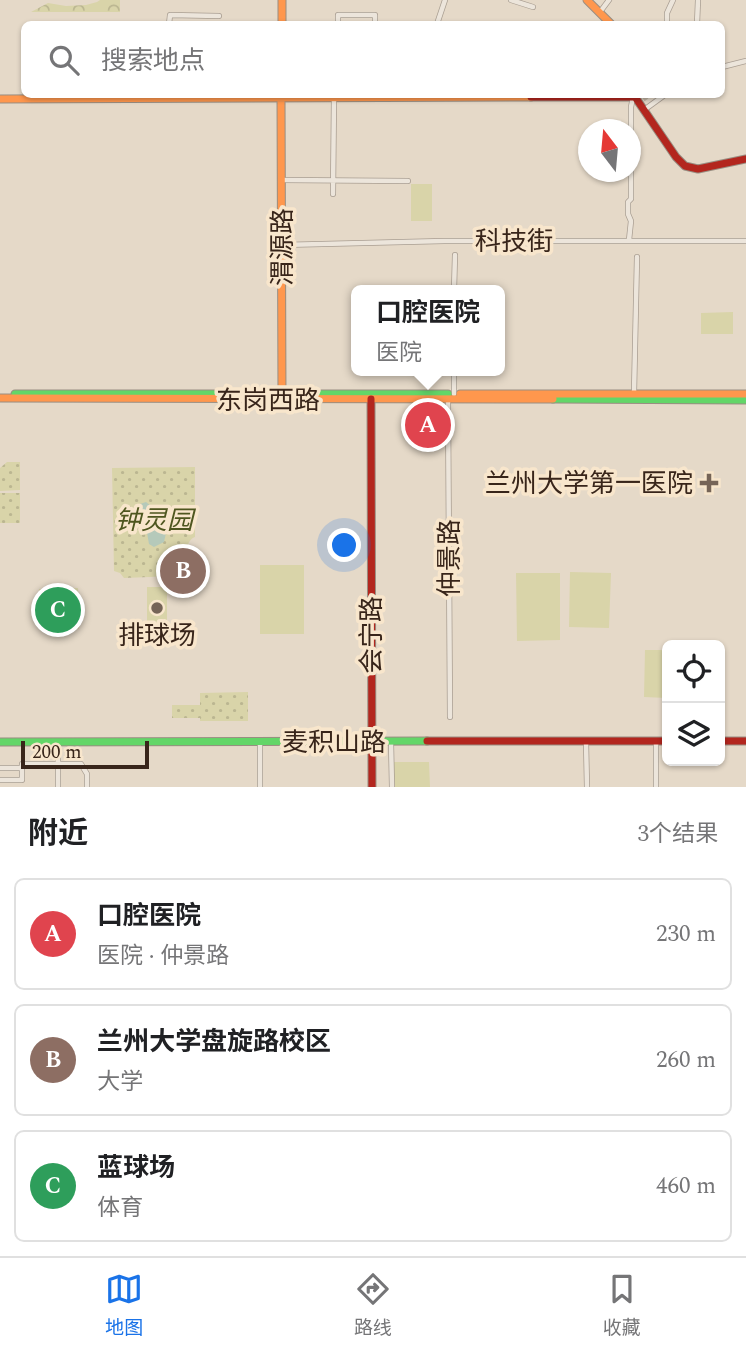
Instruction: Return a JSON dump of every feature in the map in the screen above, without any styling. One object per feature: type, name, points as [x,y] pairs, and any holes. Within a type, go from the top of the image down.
[{"type":"main road","points":[[282,0],[282,21]]},
{"type":"main road","points":[[587,0],[608,21]]},
{"type":"main road","points":[[0,99],[57,98]]},
{"type":"main road","name":"渭源路","points":[[281,98],[282,397]]},
{"type":"main road","points":[[634,98],[684,166],[698,169],[746,159]]},
{"type":"main road","name":"东岗西路","points":[[0,396],[746,394]]},
{"type":"main road","name":"东岗西路","points":[[282,397],[746,400]]},
{"type":"main road","name":"会宁路","points":[[371,399],[372,787]]},
{"type":"main road","name":"麦积山路","points":[[0,742],[662,741]]},
{"type":"main road","points":[[725,741],[746,741]]},
{"type":"street","points":[[438,21],[445,0]]},
{"type":"street","points":[[511,0],[533,7]]},
{"type":"street","points":[[600,12],[610,0]]},
{"type":"street","points":[[667,21],[667,13],[673,0]]},
{"type":"street","points":[[697,21],[699,0]]},
{"type":"street","points":[[169,21],[170,15],[219,16]]},
{"type":"street","points":[[338,21],[338,15],[375,15],[375,21]]},
{"type":"street","points":[[725,66],[746,61]]},
{"type":"street","points":[[333,194],[337,98]]},
{"type":"street","points":[[629,240],[633,98]]},
{"type":"street","points":[[643,110],[660,98]]},
{"type":"street","points":[[282,180],[408,181]]},
{"type":"street","name":"科技街","points":[[282,245],[629,240],[746,242]]},
{"type":"street","points":[[454,285],[455,256]]},
{"type":"street","points":[[634,393],[637,257]]},
{"type":"street","name":"仲景路","points":[[450,718],[451,396],[453,376]]},
{"type":"street","points":[[656,741],[656,787]]},
{"type":"street","points":[[58,742],[58,787]]},
{"type":"street","points":[[586,742],[587,787]]},
{"type":"street","points":[[260,743],[261,787]]},
{"type":"street","points":[[391,743],[392,787]]},
{"type":"street","points":[[0,780],[22,780],[22,764],[81,764],[87,774],[87,787]]},
{"type":"street","points":[[0,768],[22,768]]},
{"type":"green space","points":[[100,0],[120,0],[120,12],[31,12],[48,3],[86,5]]},
{"type":"green space","points":[[411,184],[432,184],[432,221],[411,221]]},
{"type":"green space","points":[[733,312],[733,334],[701,334],[701,313]]},
{"type":"green space","points":[[7,462],[20,462],[20,490],[0,491],[0,468]]},
{"type":"green space","name":"钟灵园","points":[[195,467],[195,537],[188,544],[187,561],[177,562],[175,576],[124,578],[114,571],[112,468]]},
{"type":"green space","points":[[0,493],[20,493],[20,523],[0,523]]},
{"type":"green space","points":[[260,565],[304,565],[304,634],[260,634]]},
{"type":"green space","points":[[570,572],[611,573],[609,628],[569,627]]},
{"type":"green space","points":[[516,573],[560,573],[560,640],[517,641]]},
{"type":"green space","name":"排球场","points":[[147,587],[167,587],[167,629],[147,629]]},
{"type":"green space","points":[[78,588],[79,629],[39,629],[39,589]]},
{"type":"green space","points":[[645,650],[662,650],[662,698],[644,697]]},
{"type":"green space","points":[[248,692],[248,721],[172,718],[172,705],[200,705],[200,693]]},
{"type":"green space","points":[[393,762],[429,762],[430,787],[393,787]]},
{"type":"shaded area","points":[[146,502],[151,506],[149,510],[157,514],[160,526],[166,533],[164,542],[154,547],[149,544],[146,515],[133,514],[133,510],[139,505],[138,508],[141,509],[143,506],[140,504]]},
{"type":"tunnel","points":[[638,103],[645,98]]},
{"type":"traffic: fast","points":[[15,394],[448,394]]},
{"type":"traffic: fast","points":[[553,399],[746,400]]},
{"type":"traffic: fast","points":[[0,742],[427,741]]},
{"type":"traffic: slow","points":[[282,0],[282,21]]},
{"type":"traffic: slow","points":[[587,0],[608,21]]},
{"type":"traffic: slow","points":[[0,99],[266,98]]},
{"type":"traffic: slow","points":[[281,98],[282,397]]},
{"type":"traffic: slow","points":[[460,394],[746,394]]},
{"type":"traffic: slow","points":[[0,398],[553,399]]},
{"type":"traffic: jam","points":[[636,98],[685,166],[698,169],[746,159]]},
{"type":"traffic: jam","points":[[371,399],[372,787]]},
{"type":"traffic: jam","points":[[427,741],[662,741]]},
{"type":"traffic: jam","points":[[725,741],[746,741]]},
{"type":"place","name":"口腔医院","points":[[428,425]]},
{"type":"place","name":"兰州大学第一医院","points":[[709,483]]},
{"type":"place","name":"兰州大学盘旋路校区","points":[[183,571]]},
{"type":"place","name":"排球场","points":[[157,608]]},
{"type":"place","name":"蓝球场","points":[[58,610]]}]
